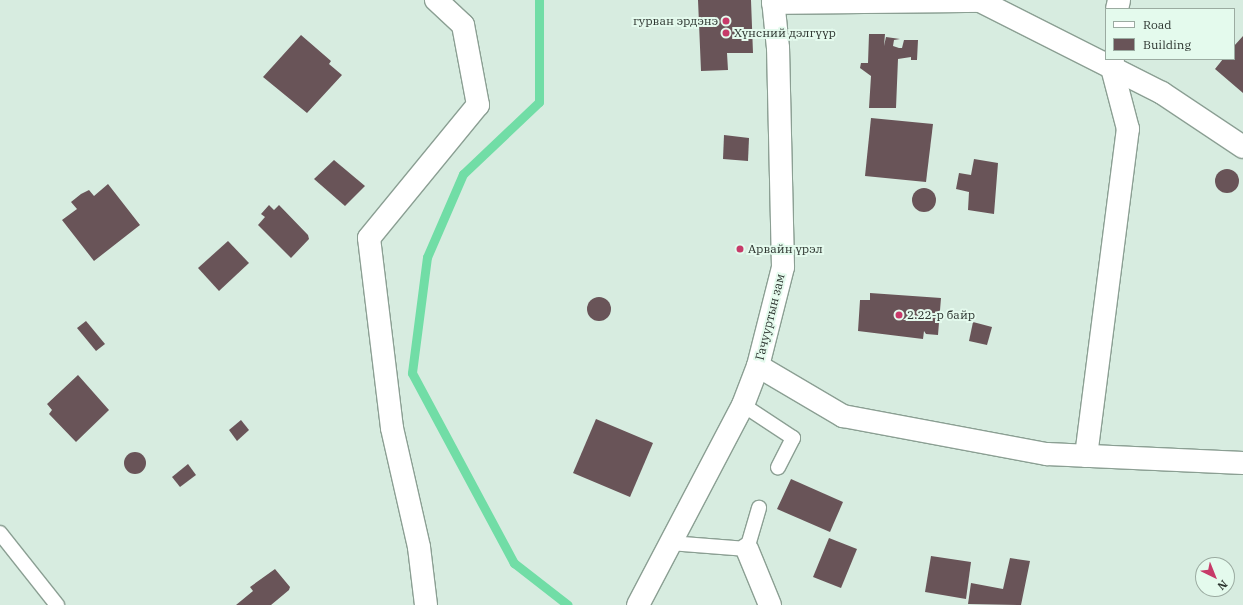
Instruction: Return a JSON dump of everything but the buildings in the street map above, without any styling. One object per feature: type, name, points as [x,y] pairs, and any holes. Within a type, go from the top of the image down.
[{"type":"street","points":[[426,605],[419,547],[392,428],[369,238],[478,105],[463,25],[436,0]]},
{"type":"street","points":[[773,2],[980,1],[1105,59]]},
{"type":"street","name":"Гачууртын зам","points":[[642,598],[743,405],[758,366],[783,267],[778,48],[773,2]]},
{"type":"street","points":[[1113,63],[1162,93],[1243,147]]},
{"type":"street","points":[[1086,456],[1128,129],[1113,63]]},
{"type":"street","points":[[758,366],[844,416],[1047,454],[1243,463]]},
{"type":"street","points":[[746,549],[770,605]]},
{"type":"lane","points":[[743,405],[793,438],[778,467]]},
{"type":"lane","points":[[670,542],[746,549],[759,508]]},
{"type":"lane","points":[[0,533],[57,605]]},
{"type":"waterway","points":[[539,0],[539,102],[463,174],[427,257],[412,373],[514,563],[568,605]]},
{"type":"place","name":"гурван эрдэнэ","points":[[726,21]]},
{"type":"place","name":"Хүнсний дэлгүүр","points":[[726,33]]},
{"type":"place","name":"Арвайн үрэл","points":[[740,249]]},
{"type":"place","name":"2.22-р байр","points":[[899,315]]}]
